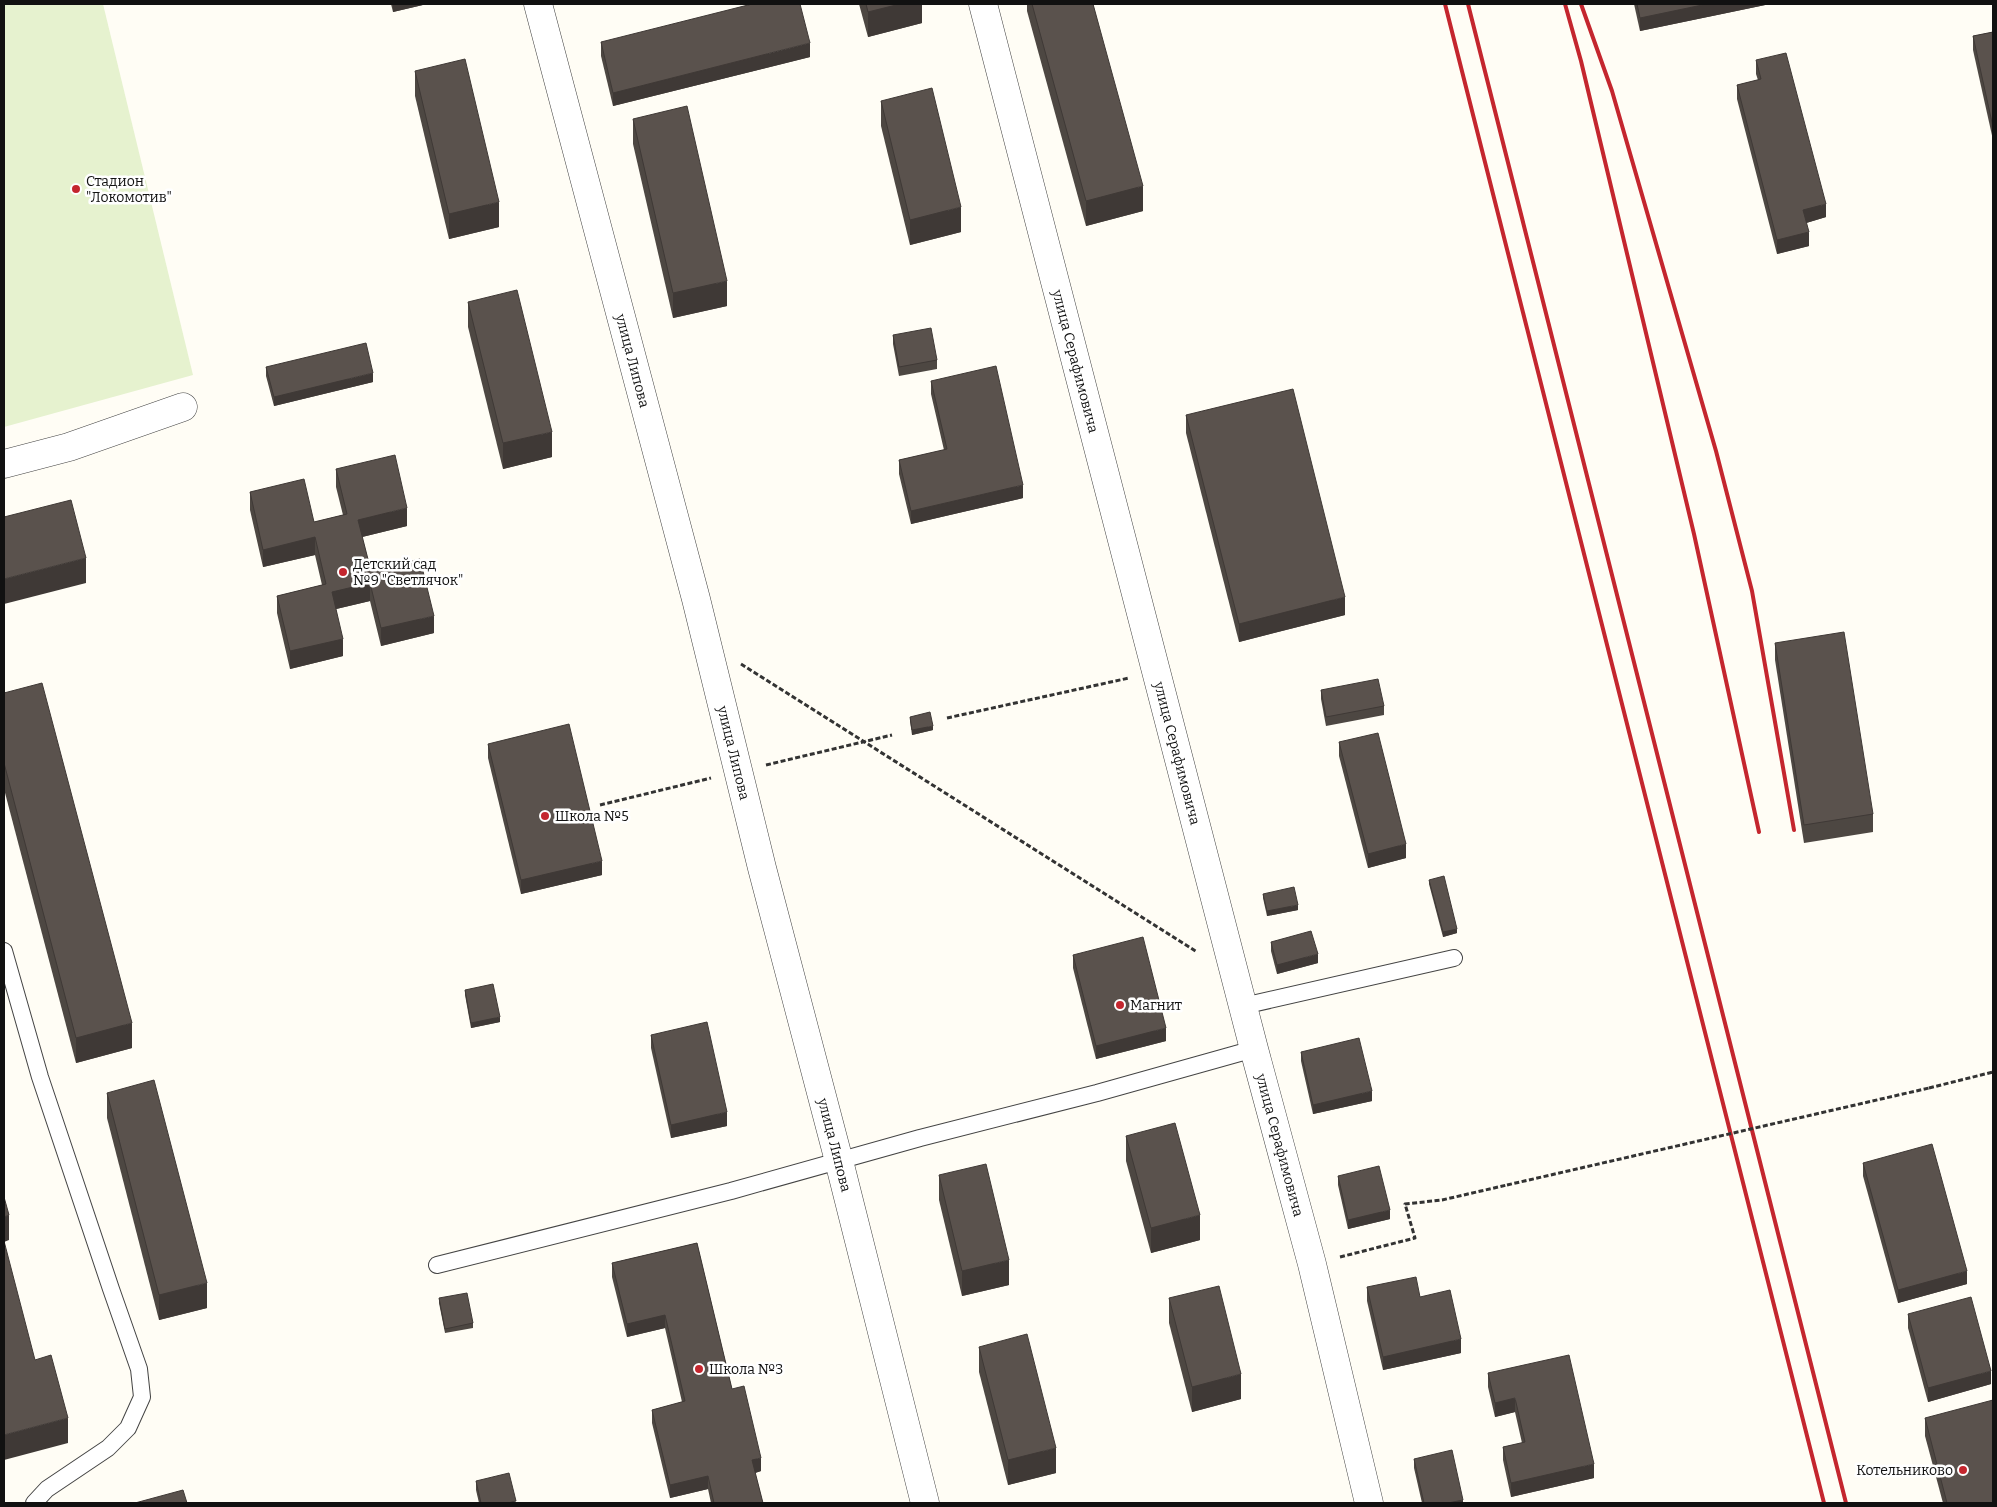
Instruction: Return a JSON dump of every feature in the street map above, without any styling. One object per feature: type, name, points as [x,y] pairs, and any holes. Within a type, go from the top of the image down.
[{"type":"street","name":"улица Липова","points":[[538,4],[610,267],[707,642],[762,868],[839,1161],[925,1503]]},
{"type":"street","name":"улица Серафимовича","points":[[983,4],[1254,1049],[1312,1264],[1369,1503]]},
{"type":"street","points":[[4,464],[69,446],[183,407]]},
{"type":"lane","points":[[4,951],[40,1077],[110,1289],[139,1369],[142,1397],[128,1428],[108,1448],[47,1488],[34,1503]]},
{"type":"lane","points":[[1243,1006],[1454,958]]},
{"type":"lane","points":[[437,1265],[731,1191],[920,1138],[1097,1093],[1254,1049]]},
{"type":"path","points":[[707,642],[1197,952]]},
{"type":"path","points":[[947,718],[1132,677]]},
{"type":"path","points":[[1312,1264],[1415,1238],[1405,1204],[1442,1200],[1993,1072]]},
{"type":"green space","name":"Стадион \"Локомотив\"","points":[[4,4],[103,4],[193,375],[4,427]]},
{"type":"building","points":[[752,4],[800,4],[810,43],[613,93],[601,42]]},
{"type":"building","points":[[866,4],[900,4],[868,12]]},
{"type":"building","points":[[1032,4],[1093,4],[1143,186],[1086,201]]},
{"type":"building","points":[[1637,4],[1707,4],[1640,18]]},
{"type":"building","points":[[1993,32],[1993,127],[1973,36]]},
{"type":"building","points":[[1786,53],[1826,204],[1803,210],[1809,232],[1777,240],[1737,85],[1761,79],[1756,60]]},
{"type":"building","points":[[465,59],[499,202],[449,214],[415,71]]},
{"type":"building","points":[[932,88],[961,207],[910,220],[881,101]]},
{"type":"building","points":[[687,106],[727,281],[673,293],[633,119]]},
{"type":"building","points":[[517,290],[552,432],[503,443],[468,302]]},
{"type":"building","points":[[931,328],[937,360],[899,367],[893,335]]},
{"type":"building","points":[[366,343],[373,373],[274,397],[266,367]]},
{"type":"building","points":[[996,366],[1023,485],[911,511],[899,460],[947,449],[931,381]]},
{"type":"building","points":[[1293,389],[1345,597],[1239,624],[1186,415]]},
{"type":"building","name":"Детский сад №9 \"Светлячок\"","points":[[395,455],[407,508],[358,520],[371,571],[420,559],[434,616],[381,628],[370,583],[332,592],[343,639],[290,651],[277,596],[326,584],[315,537],[263,550],[250,492],[304,479],[314,522],[347,514],[336,469]]},
{"type":"building","points":[[71,500],[86,558],[4,579],[4,517]]},
{"type":"building","points":[[1844,632],[1873,814],[1804,825],[1775,643]]},
{"type":"building","points":[[1378,679],[1384,706],[1326,717],[1321,690]]},
{"type":"building","points":[[42,683],[132,1023],[76,1038],[4,763],[4,693]]},
{"type":"building","points":[[930,712],[933,726],[912,730],[910,717]]},
{"type":"building","name":"Школа №5","points":[[569,724],[602,861],[521,880],[488,744]]},
{"type":"building","points":[[1378,733],[1406,844],[1368,854],[1339,742]]},
{"type":"building","points":[[1444,876],[1457,929],[1443,932],[1429,880]]},
{"type":"building","points":[[1294,887],[1298,905],[1267,911],[1263,894]]},
{"type":"building","points":[[1311,931],[1318,954],[1277,965],[1271,942]]},
{"type":"building","name":"Магнит","points":[[1143,937],[1166,1028],[1096,1046],[1073,955]]},
{"type":"building","points":[[493,984],[500,1017],[471,1023],[465,990]]},
{"type":"building","points":[[707,1022],[727,1112],[671,1125],[651,1035]]},
{"type":"building","points":[[1359,1038],[1372,1091],[1313,1105],[1301,1052]]},
{"type":"building","points":[[154,1080],[207,1283],[159,1295],[107,1093]]},
{"type":"building","points":[[1175,1123],[1200,1215],[1151,1228],[1126,1136]]},
{"type":"building","points":[[1932,1144],[1967,1271],[1898,1290],[1863,1163]]},
{"type":"building","points":[[986,1164],[1009,1260],[962,1271],[939,1175]]},
{"type":"building","points":[[1379,1166],[1390,1210],[1348,1220],[1338,1176]]},
{"type":"building","points":[[4,1197],[9,1215],[4,1217]]},
{"type":"building","points":[[4,1241],[35,1360],[51,1355],[68,1418],[4,1435]]},
{"type":"building","name":"Школа №3","points":[[697,1243],[732,1389],[744,1386],[761,1458],[752,1460],[763,1503],[714,1503],[708,1476],[670,1485],[652,1410],[685,1401],[665,1315],[627,1324],[612,1263]]},
{"type":"building","points":[[1416,1277],[1420,1297],[1450,1290],[1461,1339],[1383,1357],[1367,1287]]},
{"type":"building","points":[[1219,1286],[1241,1374],[1192,1387],[1169,1298]]},
{"type":"building","points":[[467,1293],[473,1323],[445,1329],[439,1298]]},
{"type":"building","points":[[1971,1297],[1991,1371],[1928,1388],[1908,1314]]},
{"type":"building","points":[[1027,1334],[1056,1448],[1008,1460],[979,1347]]},
{"type":"building","points":[[1569,1355],[1594,1464],[1511,1483],[1503,1447],[1525,1442],[1515,1398],[1495,1403],[1488,1373]]},
{"type":"building","name":"Котельниково","points":[[1993,1400],[1993,1503],[1947,1503],[1925,1418]]},
{"type":"building","points":[[1452,1450],[1463,1500],[1448,1503],[1424,1503],[1414,1459]]},
{"type":"building","points":[[509,1473],[516,1501],[508,1503],[481,1503],[476,1481]]},
{"type":"building","points":[[183,1490],[187,1503],[135,1503]]},
{"type":"railway","points":[[1445,4],[1824,1503]]},
{"type":"railway","points":[[1468,4],[1846,1503]]},
{"type":"railway","points":[[1565,4],[1581,61],[1694,534],[1759,832]]},
{"type":"railway","points":[[1581,4],[1612,91],[1716,451],[1752,591],[1794,830]]},
{"type":"place","name":"Стадион \"Локомотив\"","points":[[76,189]]},
{"type":"place","name":"Детский сад №9 \"Светлячок\"","points":[[343,572]]},
{"type":"place","name":"Школа №5","points":[[545,816]]},
{"type":"place","name":"Магнит","points":[[1120,1005]]},
{"type":"place","name":"Школа №3","points":[[699,1369]]},
{"type":"place","name":"Котельниково","points":[[1963,1470]]}]
